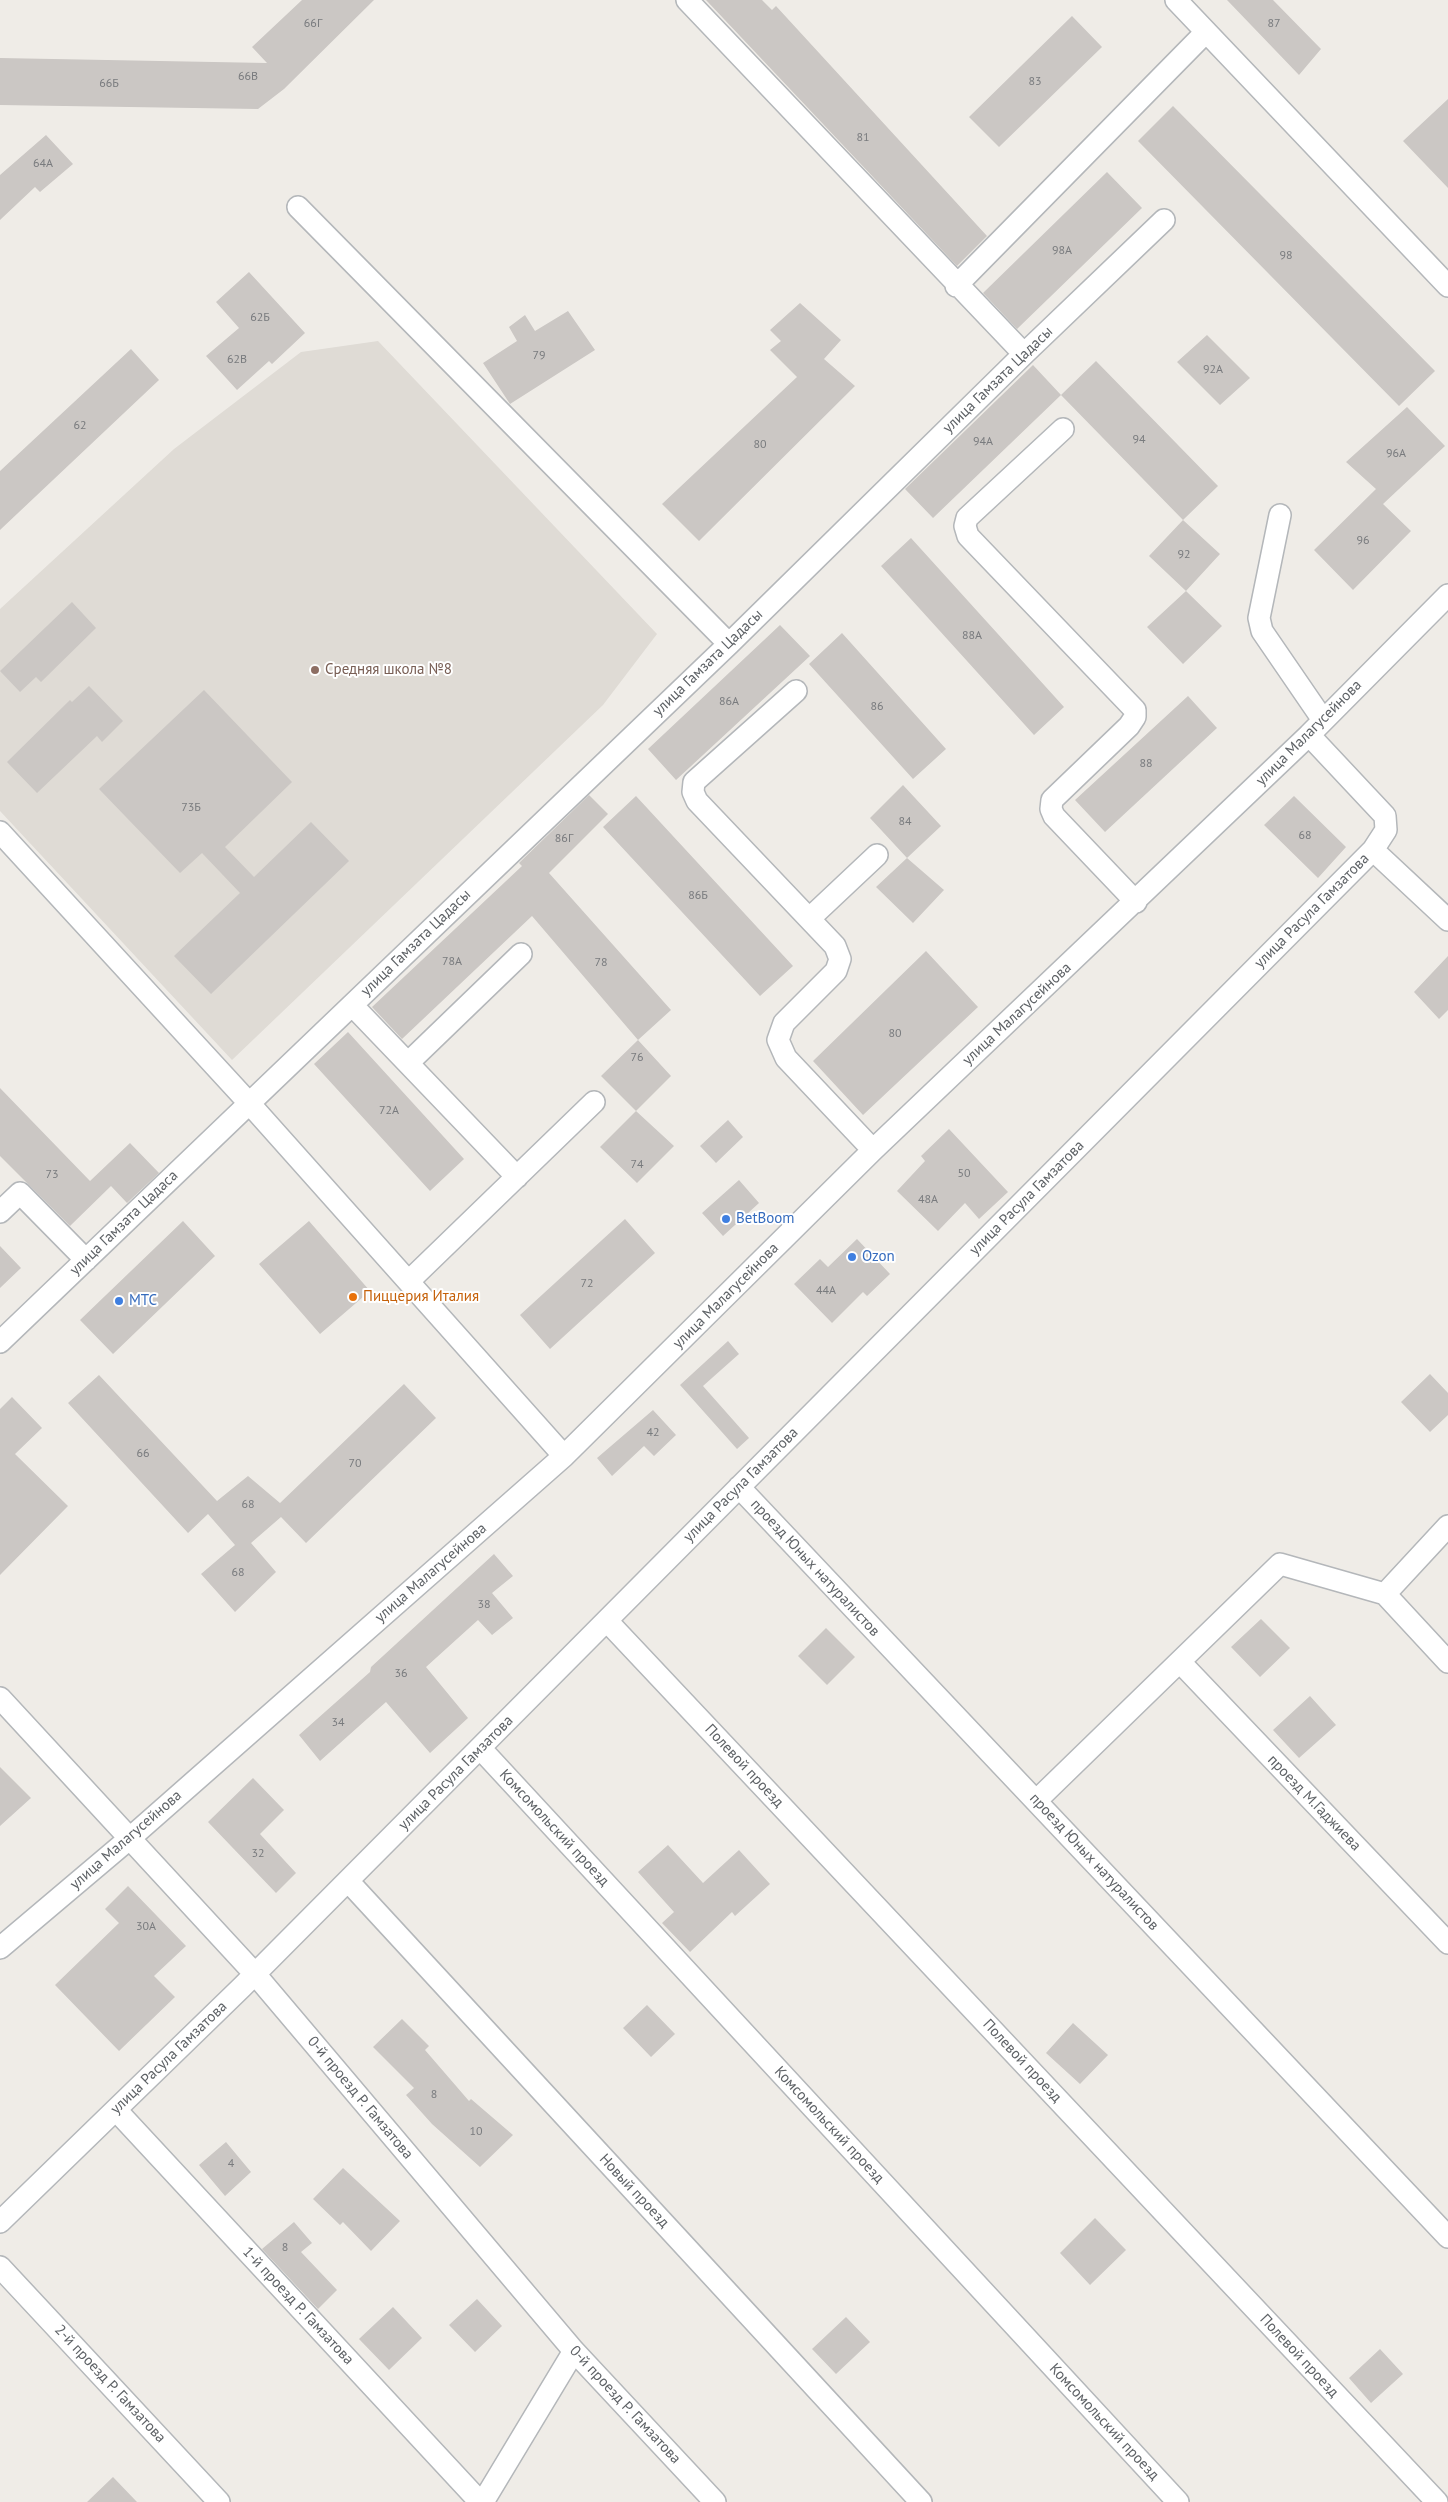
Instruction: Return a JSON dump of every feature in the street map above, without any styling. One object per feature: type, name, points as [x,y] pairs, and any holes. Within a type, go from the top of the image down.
[{"type":"street","points":[[687,0],[956,286],[1024,354]]},
{"type":"street","points":[[1176,0],[1205,33],[1448,286]]},
{"type":"street","points":[[956,286],[1205,33]]},
{"type":"street","points":[[298,207],[729,644]]},
{"type":"street","name":"улица Гамзата Цадасы","points":[[249,1103],[729,644],[1024,354],[1164,220]]},
{"type":"street","points":[[1063,429],[966,518],[965,526],[968,536],[1135,710],[1135,717],[1129,726],[1052,800],[1051,809],[1054,816],[1136,902]]},
{"type":"street","points":[[1280,515],[1259,618],[1262,631],[1323,720]]},
{"type":"street","name":"улица Малагусейнова","points":[[0,1948],[129,1839],[564,1456],[874,1150],[1309,736],[1448,595]]},
{"type":"street","points":[[796,691],[694,782],[693,792],[697,801],[835,946],[840,959],[836,971],[784,1023],[778,1040],[786,1058],[874,1150]]},
{"type":"street","name":"улица Расула Гамзатова","points":[[0,2222],[255,1974],[1373,850],[1386,830],[1385,816],[1309,736]]},
{"type":"street","points":[[0,832],[249,1103],[564,1456]]},
{"type":"street","points":[[1373,850],[1448,920]]},
{"type":"street","points":[[810,918],[876,855]]},
{"type":"street","points":[[409,1062],[521,954]]},
{"type":"street","points":[[352,1004],[517,1177]]},
{"type":"street","points":[[409,1281],[594,1102]]},
{"type":"street","name":"улица Гамзата Цадаса","points":[[0,1342],[249,1103]]},
{"type":"street","points":[[0,1212],[20,1192],[86,1260]]},
{"type":"street","name":"проезд Юных натуралистов","points":[[739,1488],[1448,2237]]},
{"type":"street","points":[[1384,1594],[1448,1526]]},
{"type":"street","points":[[1036,1801],[1280,1564],[1384,1594],[1448,1662]]},
{"type":"street","name":"Полевой проезд","points":[[607,1621],[1437,2502]]},
{"type":"street","name":"проезд М.Гаджиева","points":[[1180,1662],[1448,1943]]},
{"type":"street","name":"0-й проезд Р. Гамзатова","points":[[0,1698],[255,1974],[574,2351],[716,2502]]},
{"type":"street","name":"Комсомольский проезд","points":[[480,1748],[1178,2502]]},
{"type":"street","name":"Новый проезд","points":[[348,1881],[921,2502]]},
{"type":"street","name":"1-й проезд Р. Гамзатова","points":[[116,2110],[482,2502]]},
{"type":"street","name":"2-й проезд Р. Гамзатова","points":[[0,2267],[219,2502]]},
{"type":"street","points":[[482,2502],[574,2351]]},
{"type":"shaded area","name":"Средняя школа №8","points":[[378,341],[657,634],[603,705],[232,1060],[0,811],[0,609],[174,449],[301,352]]},
{"type":"building","points":[[302,0],[374,0],[284,89],[258,109],[0,105],[0,58],[267,63],[252,47]]},
{"type":"building","points":[[706,0],[762,0],[772,10],[776,6],[987,236],[957,266]]},
{"type":"building","points":[[1227,0],[1273,0],[1321,49],[1299,75]]},
{"type":"building","points":[[1072,16],[1102,47],[999,147],[969,117]]},
{"type":"building","points":[[1448,99],[1448,188],[1403,141]]},
{"type":"building","points":[[1173,106],[1435,371],[1399,406],[1138,141]]},
{"type":"building","points":[[46,135],[73,164],[40,192],[35,187],[0,220],[0,175]]},
{"type":"building","points":[[1107,172],[1142,208],[1017,329],[983,293]]},
{"type":"building","points":[[249,272],[305,333],[272,364],[269,361],[237,390],[206,356],[239,328],[216,302]]},
{"type":"building","points":[[800,303],[841,340],[824,359],[855,386],[699,541],[662,504],[797,377],[770,350],[781,341],[770,330]]},
{"type":"building","points":[[568,311],[595,350],[510,404],[483,363],[517,341],[509,327],[525,315],[535,331]]},
{"type":"building","points":[[1207,335],[1250,378],[1220,405],[1177,362]]},
{"type":"building","points":[[131,349],[159,380],[0,530],[0,471]]},
{"type":"building","points":[[1096,361],[1218,486],[1183,520],[1061,395]]},
{"type":"building","points":[[1033,365],[1061,395],[933,518],[905,489]]},
{"type":"building","points":[[1407,407],[1445,446],[1383,504],[1411,531],[1353,590],[1314,550],[1376,489],[1346,462]]},
{"type":"building","points":[[1183,520],[1220,554],[1186,591],[1149,556]]},
{"type":"building","points":[[911,538],[1064,707],[1034,735],[881,566]]},
{"type":"building","points":[[1186,591],[1222,626],[1183,664],[1147,627]]},
{"type":"building","points":[[72,602],[96,628],[41,682],[36,677],[20,692],[0,671]]},
{"type":"building","points":[[780,625],[810,656],[676,780],[648,749]]},
{"type":"building","points":[[842,633],[946,749],[913,779],[809,664]]},
{"type":"building","points":[[89,686],[123,721],[102,742],[97,736],[37,793],[7,762],[70,700],[72,702]]},
{"type":"building","points":[[204,690],[292,782],[225,847],[254,877],[311,822],[349,861],[211,994],[174,956],[240,893],[202,853],[180,873],[99,789]]},
{"type":"building","points":[[1188,696],[1217,728],[1105,832],[1075,800]]},
{"type":"building","points":[[903,785],[941,826],[907,858],[870,818]]},
{"type":"building","points":[[589,795],[608,814],[549,873],[671,1010],[638,1040],[532,916],[402,1039],[372,1007],[522,866],[519,863]]},
{"type":"building","points":[[636,796],[793,966],[760,996],[603,827]]},
{"type":"building","points":[[1294,796],[1346,847],[1318,878],[1264,825]]},
{"type":"building","points":[[907,858],[944,890],[913,923],[876,887]]},
{"type":"building","points":[[926,951],[978,1007],[863,1115],[813,1061]]},
{"type":"building","points":[[1448,956],[1448,1010],[1439,1019],[1414,992]]},
{"type":"building","points":[[348,1032],[464,1159],[430,1191],[314,1064]]},
{"type":"building","points":[[638,1040],[671,1076],[636,1111],[601,1076]]},
{"type":"building","points":[[0,1088],[90,1181],[130,1143],[159,1173],[127,1203],[111,1186],[70,1226],[0,1156]]},
{"type":"building","points":[[636,1111],[674,1146],[637,1183],[600,1147]]},
{"type":"building","points":[[728,1120],[743,1137],[716,1163],[700,1146]]},
{"type":"building","points":[[949,1129],[1008,1192],[979,1219],[965,1203],[938,1231],[897,1191],[925,1161],[921,1156]]},
{"type":"building","points":[[739,1180],[759,1203],[723,1236],[702,1213]]},
{"type":"building","points":[[625,1219],[655,1253],[550,1349],[520,1315]]},
{"type":"building","points":[[183,1221],[215,1256],[113,1354],[80,1320]]},
{"type":"building","points":[[309,1221],[370,1291],[320,1334],[259,1264]]},
{"type":"building","points":[[857,1239],[890,1274],[867,1296],[863,1292],[832,1323],[794,1284],[820,1259],[828,1267]]},
{"type":"building","points":[[0,1246],[21,1268],[0,1288]]},
{"type":"building","points":[[728,1341],[739,1354],[703,1386],[749,1438],[737,1449],[680,1385]]},
{"type":"building","points":[[1430,1374],[1448,1393],[1448,1415],[1430,1432],[1401,1402]]},
{"type":"building","points":[[99,1375],[217,1501],[248,1476],[280,1503],[404,1384],[436,1418],[306,1543],[281,1517],[251,1543],[276,1572],[235,1612],[201,1574],[235,1545],[208,1514],[188,1533],[68,1403]]},
{"type":"building","points":[[12,1397],[42,1428],[15,1454],[68,1506],[0,1575],[0,1409]]},
{"type":"building","points":[[653,1410],[676,1435],[654,1456],[644,1446],[612,1476],[597,1458]]},
{"type":"building","points":[[494,1554],[513,1576],[492,1593],[513,1618],[492,1635],[478,1620],[426,1667],[468,1718],[430,1753],[386,1702],[320,1761],[299,1735],[370,1672],[371,1667]]},
{"type":"building","points":[[1261,1619],[1290,1648],[1260,1677],[1231,1647]]},
{"type":"building","points":[[826,1628],[855,1657],[827,1685],[798,1656]]},
{"type":"building","points":[[1310,1696],[1336,1725],[1299,1758],[1273,1730]]},
{"type":"building","points":[[0,1767],[31,1798],[0,1826]]},
{"type":"building","points":[[253,1778],[284,1810],[260,1834],[296,1873],[276,1893],[208,1822]]},
{"type":"building","points":[[668,1845],[703,1883],[739,1850],[770,1884],[735,1916],[732,1912],[690,1952],[662,1923],[674,1912],[638,1872]]},
{"type":"building","points":[[128,1886],[186,1946],[154,1976],[175,1997],[119,2051],[55,1985],[119,1923],[105,1909]]},
{"type":"building","points":[[647,2005],[675,2034],[651,2057],[623,2028]]},
{"type":"building","points":[[402,2019],[429,2046],[425,2050],[469,2101],[471,2099],[513,2135],[480,2167],[432,2124],[406,2095],[414,2088],[373,2047]]},
{"type":"building","points":[[1073,2023],[1108,2055],[1080,2084],[1046,2053]]},
{"type":"building","points":[[226,2142],[251,2172],[225,2196],[199,2165]]},
{"type":"building","points":[[343,2168],[400,2221],[371,2251],[343,2222],[340,2225],[313,2199]]},
{"type":"building","points":[[1095,2218],[1126,2250],[1090,2285],[1060,2253]]},
{"type":"building","points":[[294,2222],[312,2243],[301,2252],[337,2290],[318,2309],[262,2249]]},
{"type":"building","points":[[477,2299],[502,2326],[475,2352],[449,2325]]},
{"type":"building","points":[[393,2307],[422,2338],[389,2370],[359,2339]]},
{"type":"building","points":[[846,2317],[870,2342],[836,2374],[812,2349]]},
{"type":"building","points":[[1380,2349],[1403,2374],[1371,2403],[1349,2378]]},
{"type":"building","points":[[113,2477],[137,2502],[87,2502]]},
{"type":"place","name":"Средняя школа №8","points":[[315,670]]},
{"type":"place","name":"BetBoom","points":[[726,1219]]},
{"type":"place","name":"Ozon","points":[[852,1257]]},
{"type":"place","name":"Пиццерия Италия","points":[[353,1297]]},
{"type":"place","name":"МТС","points":[[119,1301]]}]
